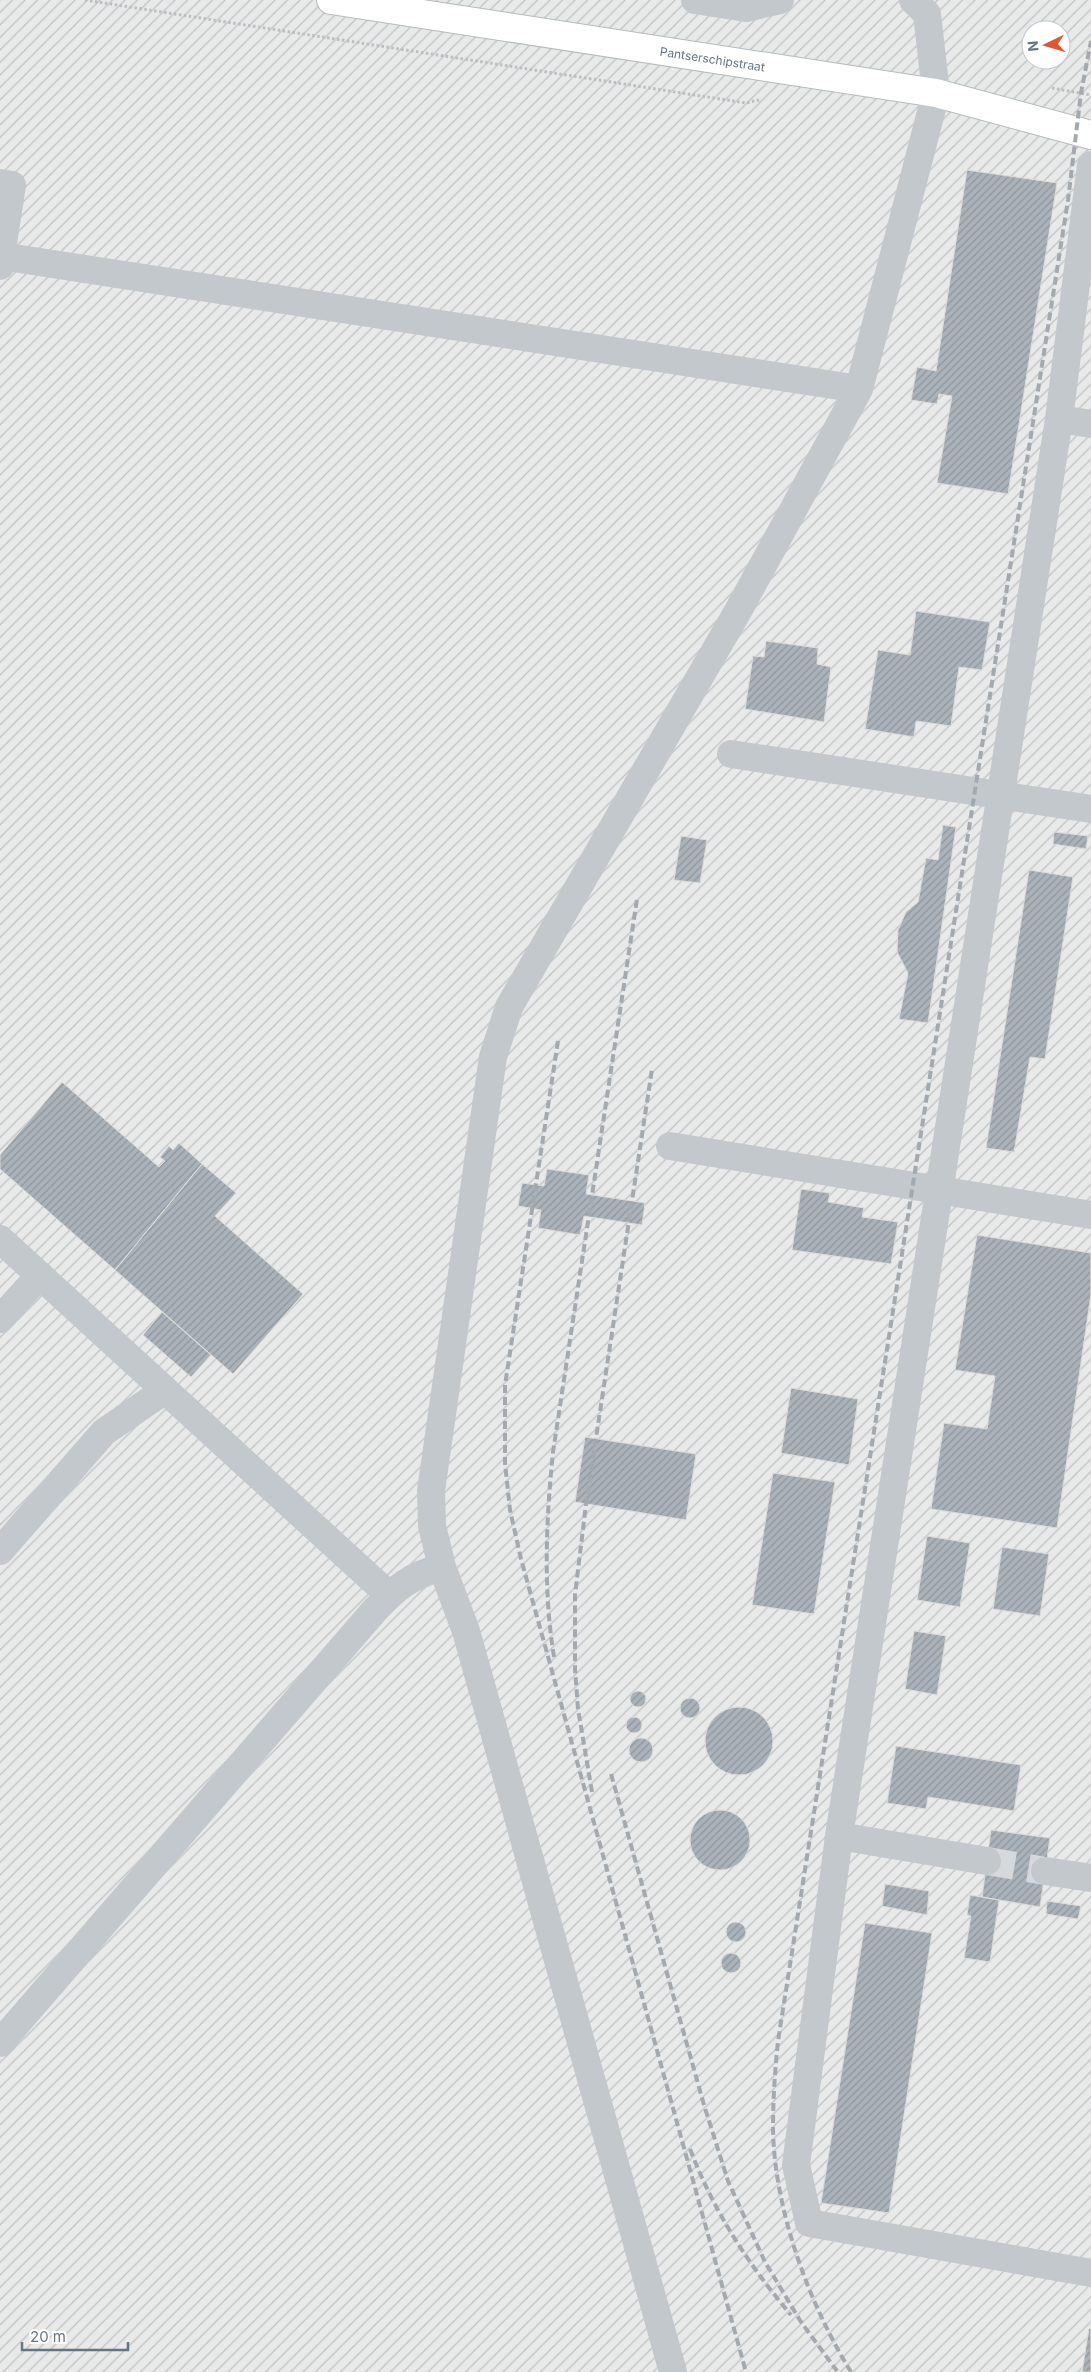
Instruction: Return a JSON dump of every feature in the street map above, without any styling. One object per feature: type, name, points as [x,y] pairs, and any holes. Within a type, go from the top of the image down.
[{"type":"main road","name":"Pantserschipstraat","points":[[331,0],[936,93],[1091,135]]},
{"type":"lane","points":[[695,0],[746,8],[780,0]]},
{"type":"lane","points":[[673,2372],[466,1631],[442,1567],[432,1526],[431,1491],[493,1058],[509,1007],[738,611],[859,389],[936,93],[927,14],[914,0]]},
{"type":"lane","points":[[1091,165],[1059,418],[941,1190],[839,1836],[796,2165],[809,2223],[1091,2273]]},
{"type":"lane","points":[[0,183],[12,185],[1,261],[859,389]]},
{"type":"lane","points":[[1059,418],[1091,424]]},
{"type":"lane","points":[[731,754],[1091,809]]},
{"type":"lane","points":[[670,1146],[1091,1215]]},
{"type":"lane","points":[[0,1239],[389,1595]]},
{"type":"lane","points":[[0,1319],[40,1276]]},
{"type":"lane","points":[[0,1552],[104,1432],[165,1390]]},
{"type":"lane","points":[[0,2043],[389,1595],[405,1583],[426,1572],[442,1567]]},
{"type":"lane","points":[[839,1836],[987,1861]]},
{"type":"lane","points":[[1045,1870],[1091,1878]]},
{"type":"shaded area","points":[[0,0],[1091,0],[1091,2372],[0,2372]]},
{"type":"building","points":[[967,170],[1057,183],[1008,494],[937,483],[952,396],[939,394],[937,404],[911,400],[917,367],[936,371]]},
{"type":"building","points":[[916,611],[990,622],[982,670],[959,667],[951,726],[916,721],[914,737],[865,729],[878,650],[910,655]]},
{"type":"building","points":[[766,641],[818,648],[817,664],[831,667],[824,722],[745,709],[753,656],[764,657]]},
{"type":"building","points":[[943,825],[956,827],[928,1023],[899,1019],[908,973],[897,952],[898,930],[906,912],[918,902],[926,858],[938,860]]},
{"type":"building","points":[[1054,832],[1088,836],[1086,849],[1053,844]]},
{"type":"building","points":[[681,836],[707,840],[700,883],[674,880]]},
{"type":"building","points":[[1029,870],[1073,877],[1045,1059],[1030,1057],[1014,1152],[986,1148]]},
{"type":"building","points":[[62,1082],[159,1167],[165,1161],[160,1157],[169,1146],[173,1150],[179,1143],[202,1164],[115,1270],[0,1169],[0,1155]]},
{"type":"building","points":[[202,1164],[236,1193],[215,1216],[303,1294],[233,1374],[115,1270]]},
{"type":"building","points":[[547,1169],[589,1175],[586,1194],[645,1203],[642,1225],[584,1216],[580,1235],[538,1228],[541,1210],[518,1206],[522,1183],[544,1186]]},
{"type":"building","points":[[801,1189],[830,1193],[828,1202],[864,1208],[862,1217],[898,1222],[891,1264],[792,1250]]},
{"type":"building","points":[[977,1235],[1091,1253],[1091,1294],[1057,1528],[931,1509],[944,1423],[987,1429],[995,1376],[955,1370]]},
{"type":"building","points":[[162,1312],[211,1355],[191,1377],[143,1335]]},
{"type":"building","points":[[791,1388],[858,1399],[849,1465],[781,1453]]},
{"type":"building","points":[[585,1437],[696,1454],[686,1520],[575,1502]]},
{"type":"building","points":[[773,1473],[835,1482],[814,1614],[752,1605]]},
{"type":"building","points":[[927,1536],[970,1543],[960,1607],[917,1600]]},
{"type":"building","points":[[1002,1547],[1049,1554],[1040,1616],[993,1609]]},
{"type":"building","points":[[914,1631],[946,1636],[937,1695],[905,1689]]},
{"type":"building","points":[[635,1691],[641,1691],[646,1696],[644,1705],[635,1707],[630,1702],[630,1696]]},
{"type":"building","points":[[690,1698],[697,1701],[700,1708],[697,1715],[690,1718],[683,1715],[680,1708],[683,1701]]},
{"type":"building","points":[[746,1707],[758,1713],[767,1722],[773,1734],[771,1754],[763,1765],[746,1775],[732,1775],[715,1765],[707,1754],[705,1734],[715,1717],[726,1709]]},
{"type":"building","points":[[634,1717],[640,1719],[642,1725],[640,1731],[634,1733],[628,1731],[626,1725],[628,1719]]},
{"type":"building","points":[[641,1738],[646,1739],[652,1745],[652,1755],[646,1761],[641,1762],[636,1761],[630,1755],[629,1750],[630,1745],[636,1739]]},
{"type":"building","points":[[896,1746],[1021,1765],[1014,1811],[928,1797],[926,1809],[887,1803]]},
{"type":"building","points":[[720,1810],[737,1815],[745,1823],[750,1840],[745,1857],[737,1865],[720,1870],[703,1865],[695,1857],[690,1840],[695,1823],[703,1815]]},
{"type":"building","points":[[991,1830],[1050,1838],[1040,1907],[982,1897]]},
{"type":"building","points":[[885,1884],[929,1891],[927,1915],[882,1906]]},
{"type":"building","points":[[970,1895],[999,1900],[990,1962],[964,1958],[971,1916],[967,1915]]},
{"type":"building","points":[[1047,1901],[1081,1906],[1078,1919],[1046,1914]]},
{"type":"building","points":[[736,1922],[743,1925],[746,1932],[743,1939],[736,1942],[729,1939],[726,1932],[729,1925]]},
{"type":"building","points":[[865,1923],[932,1933],[889,2213],[821,2203]]},
{"type":"building","points":[[731,1953],[738,1956],[741,1963],[738,1970],[731,1973],[724,1970],[721,1963],[724,1956]]},
{"type":"building","points":[[1089,2328],[1091,2329],[1091,2372],[1082,2372]]},
{"type":"tunnel","points":[[987,1861],[1045,1871]]},
{"type":"railway","points":[[851,2372],[821,2317],[808,2286],[787,2223],[775,2159],[773,2128],[774,2084],[778,2041],[1068,200],[1081,93],[1091,41]]},
{"type":"railway","points":[[554,1657],[547,1580],[549,1504],[553,1452],[637,899]]},
{"type":"railway","points":[[558,1041],[505,1385],[505,1463],[510,1510],[521,1559],[746,2372]]},
{"type":"railway","points":[[592,1792],[578,1709],[575,1669],[575,1595],[586,1504],[652,1069]]},
{"type":"railway","points":[[611,1774],[704,2105],[728,2181],[765,2262],[801,2322],[837,2371]]},
{"type":"railway","points":[[690,2149],[699,2172],[733,2236],[746,2257],[791,2315]]}]
